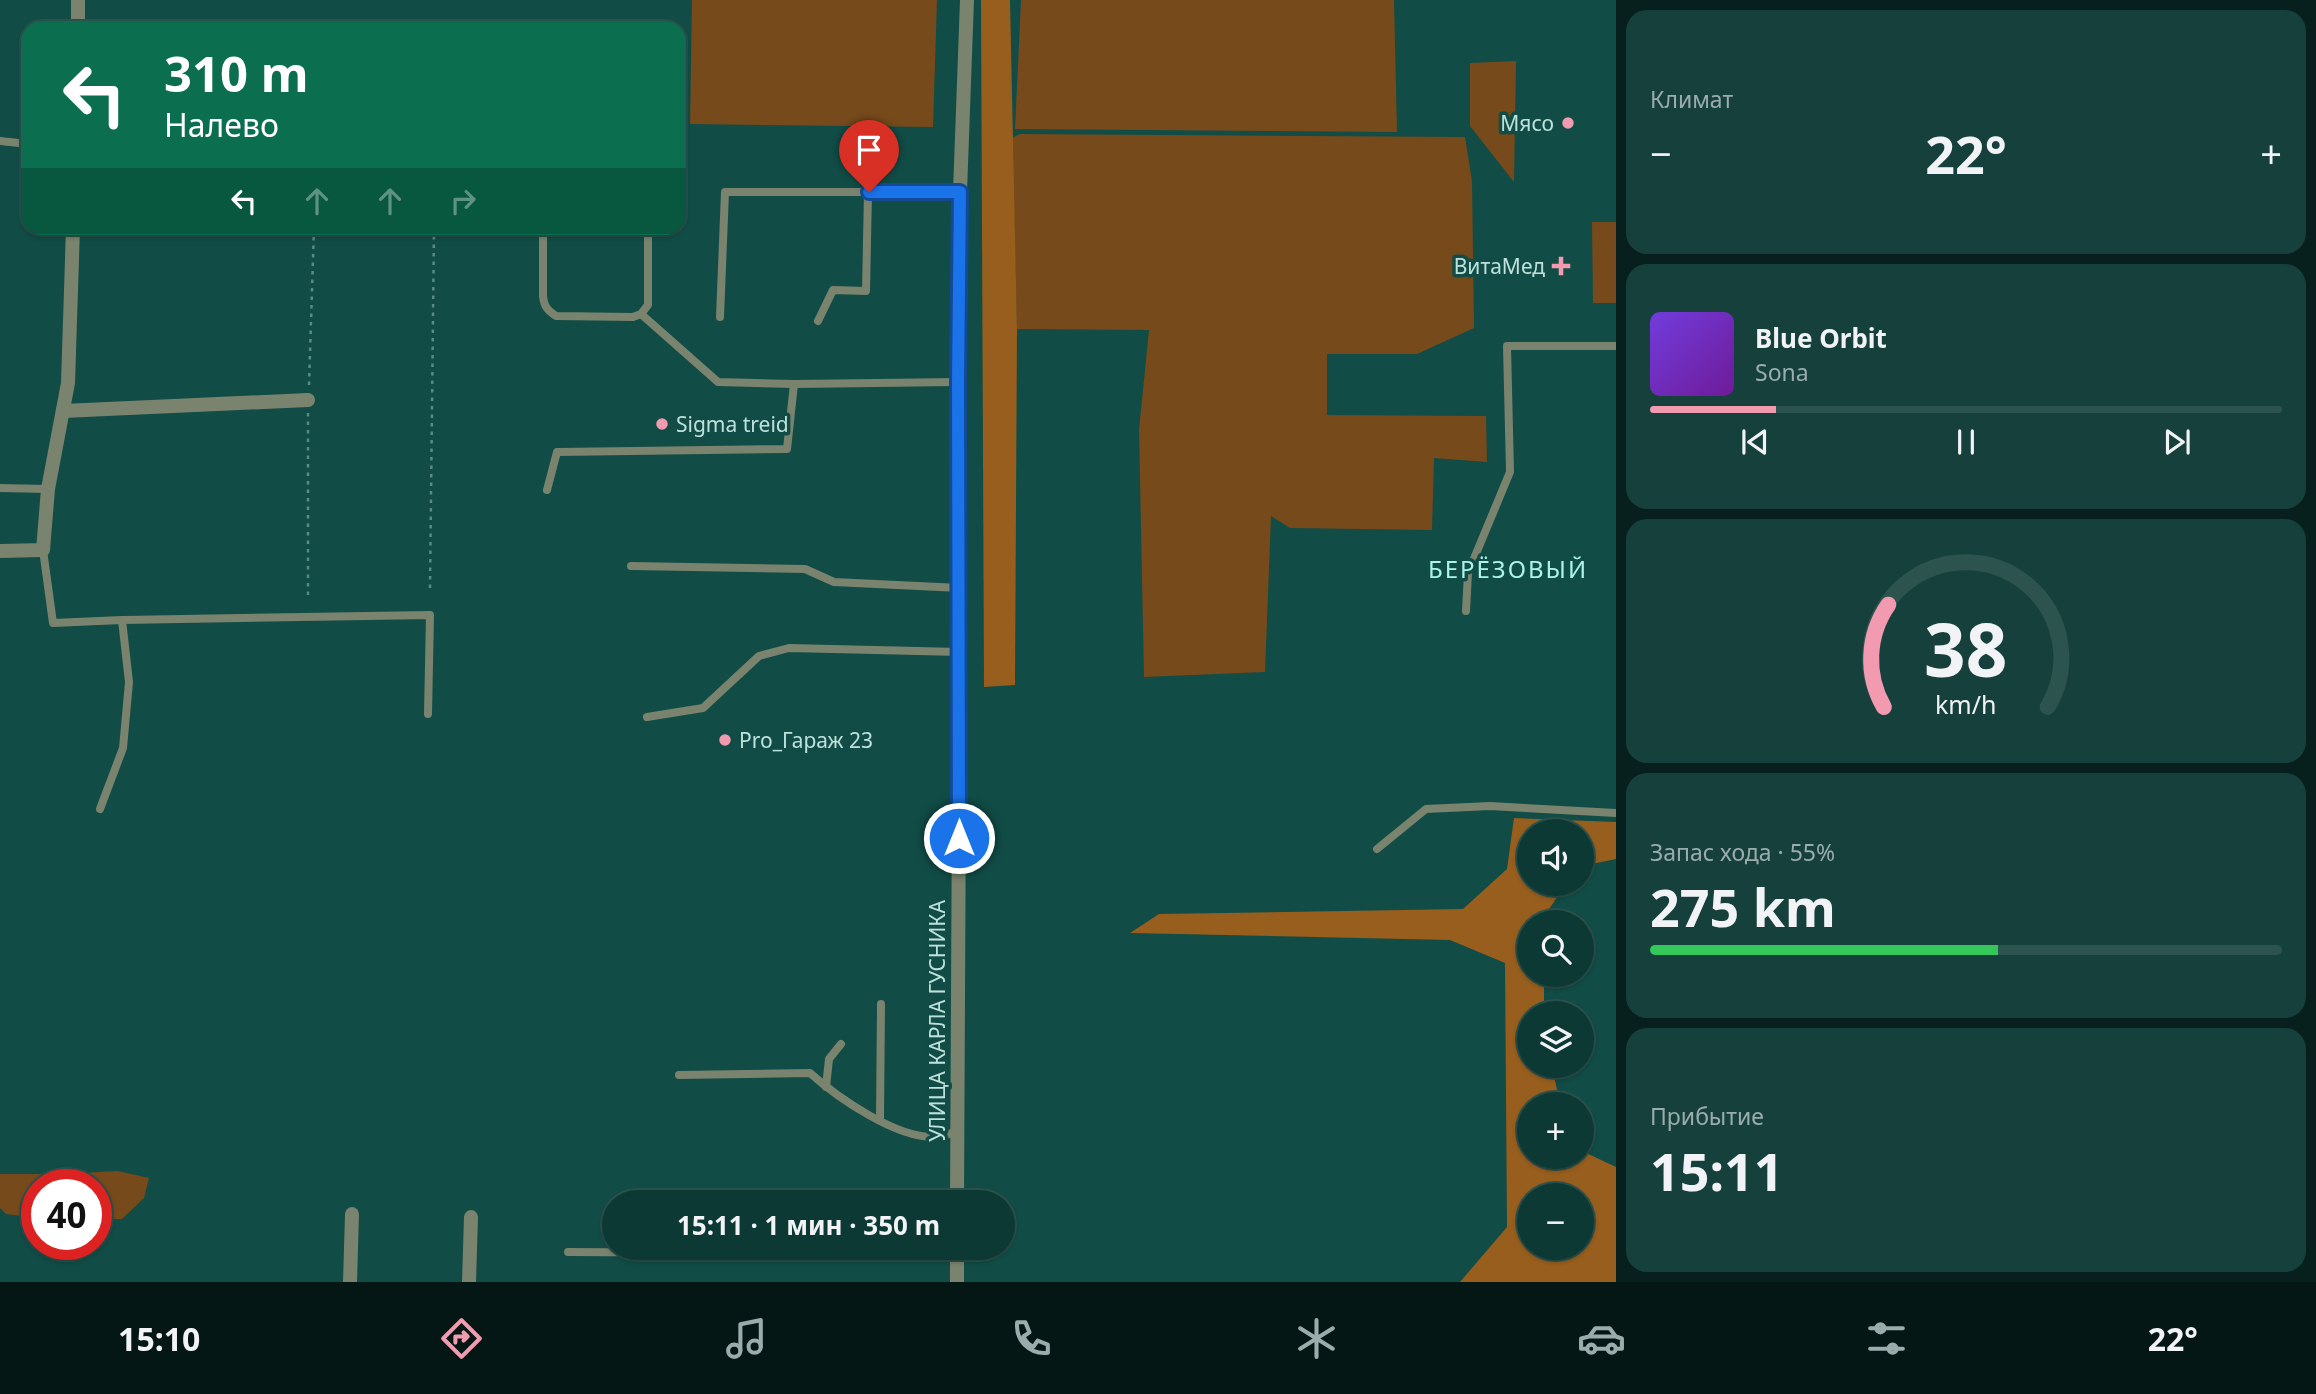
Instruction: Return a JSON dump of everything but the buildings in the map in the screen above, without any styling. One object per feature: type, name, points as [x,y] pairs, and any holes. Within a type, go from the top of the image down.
[{"type":"street","points":[[78,0],[78,21]]},
{"type":"street","name":"УЛИЦА КАРЛА ГУСНИКА","points":[[957,1190],[960,652],[958,382],[960,192],[967,0]]},
{"type":"street","points":[[0,551],[43,550],[48,489],[68,383],[73,235]]},
{"type":"street","points":[[62,411],[308,400]]},
{"type":"street","points":[[350,1282],[352,1214]]},
{"type":"street","points":[[469,1282],[471,1217]]},
{"type":"street","points":[[957,1260],[957,1282]]},
{"type":"lane","points":[[0,141],[21,143]]},
{"type":"lane","points":[[720,317],[725,192],[960,192]]},
{"type":"lane","points":[[818,321],[833,290],[866,291],[869,192]]},
{"type":"lane","points":[[543,237],[542,296],[548,311],[556,316],[633,317],[641,314],[648,305],[648,235]]},
{"type":"lane","points":[[641,314],[718,382],[958,382]]},
{"type":"lane","points":[[1466,611],[1468,573],[1510,472],[1507,346],[1616,346]]},
{"type":"lane","points":[[547,490],[557,452],[787,449],[794,384]]},
{"type":"lane","points":[[0,488],[48,489]]},
{"type":"lane","points":[[43,550],[53,623],[430,615],[428,714]]},
{"type":"lane","points":[[631,566],[805,569],[834,582],[960,588]]},
{"type":"lane","points":[[100,808],[123,748],[129,682],[122,620]]},
{"type":"lane","points":[[647,717],[703,708],[759,656],[789,648],[960,652]]},
{"type":"lane","points":[[1377,849],[1426,809],[1490,806],[1616,813]]},
{"type":"lane","points":[[880,1120],[881,1004]]},
{"type":"lane","points":[[826,1087],[829,1059],[841,1044]]},
{"type":"lane","points":[[678,1075],[810,1073],[866,1113],[908,1132],[936,1137],[957,1131]]},
{"type":"lane","points":[[568,1252],[602,1252]]},
{"type":"path","points":[[430,589],[434,235]]},
{"type":"shaded area","points":[[692,0],[937,0],[933,127],[690,124]]},
{"type":"shaded area","points":[[981,0],[1010,0],[1017,329],[1015,685],[984,687]]},
{"type":"shaded area","points":[[1021,0],[1394,0],[1397,132],[1015,129]]},
{"type":"shaded area","points":[[1516,61],[1514,182],[1470,126],[1470,63]]},
{"type":"shaded area","points":[[1020,134],[1465,137],[1472,181],[1474,328],[1417,354],[1327,354],[1327,415],[1486,416],[1487,462],[1434,458],[1432,530],[1290,528],[1271,516],[1265,672],[1144,677],[1139,430],[1149,330],[1017,329],[1012,138]]},
{"type":"shaded area","points":[[1592,222],[1616,222],[1616,303],[1593,303]]},
{"type":"shaded area","points":[[1514,818],[1540,819],[1517,819],[1517,896],[1558,896],[1548,910],[1517,910],[1517,987],[1544,987],[1544,1001],[1517,1001],[1517,1078],[1555,1078],[1557,1092],[1517,1092],[1517,1169],[1594,1169],[1594,1157],[1616,1167],[1616,1282],[1460,1282],[1507,1227],[1505,963],[1450,940],[1130,933],[1159,914],[1463,909],[1507,869]]},
{"type":"shaded area","points":[[1594,821],[1616,822],[1616,859],[1594,864]]},
{"type":"shaded area","points":[[112,1171],[149,1178],[144,1198],[122,1219],[112,1219]]},
{"type":"shaded area","points":[[0,1174],[21,1174],[21,1216],[6,1214],[0,1208]]},
{"type":"place","name":"Мясо","points":[[1568,123]]},
{"type":"place","name":"ВитаMед","points":[[1561,266]]},
{"type":"place","name":"Sigma treid","points":[[662,424]]},
{"type":"place","name":"Pro_Гараж 23","points":[[725,740]]},
{"type":"district","name":"БЕРЁЗОВЫЙ","points":[[1508,568]]},
{"type":"route","points":[[869,192],[960,192],[959,838]]}]
